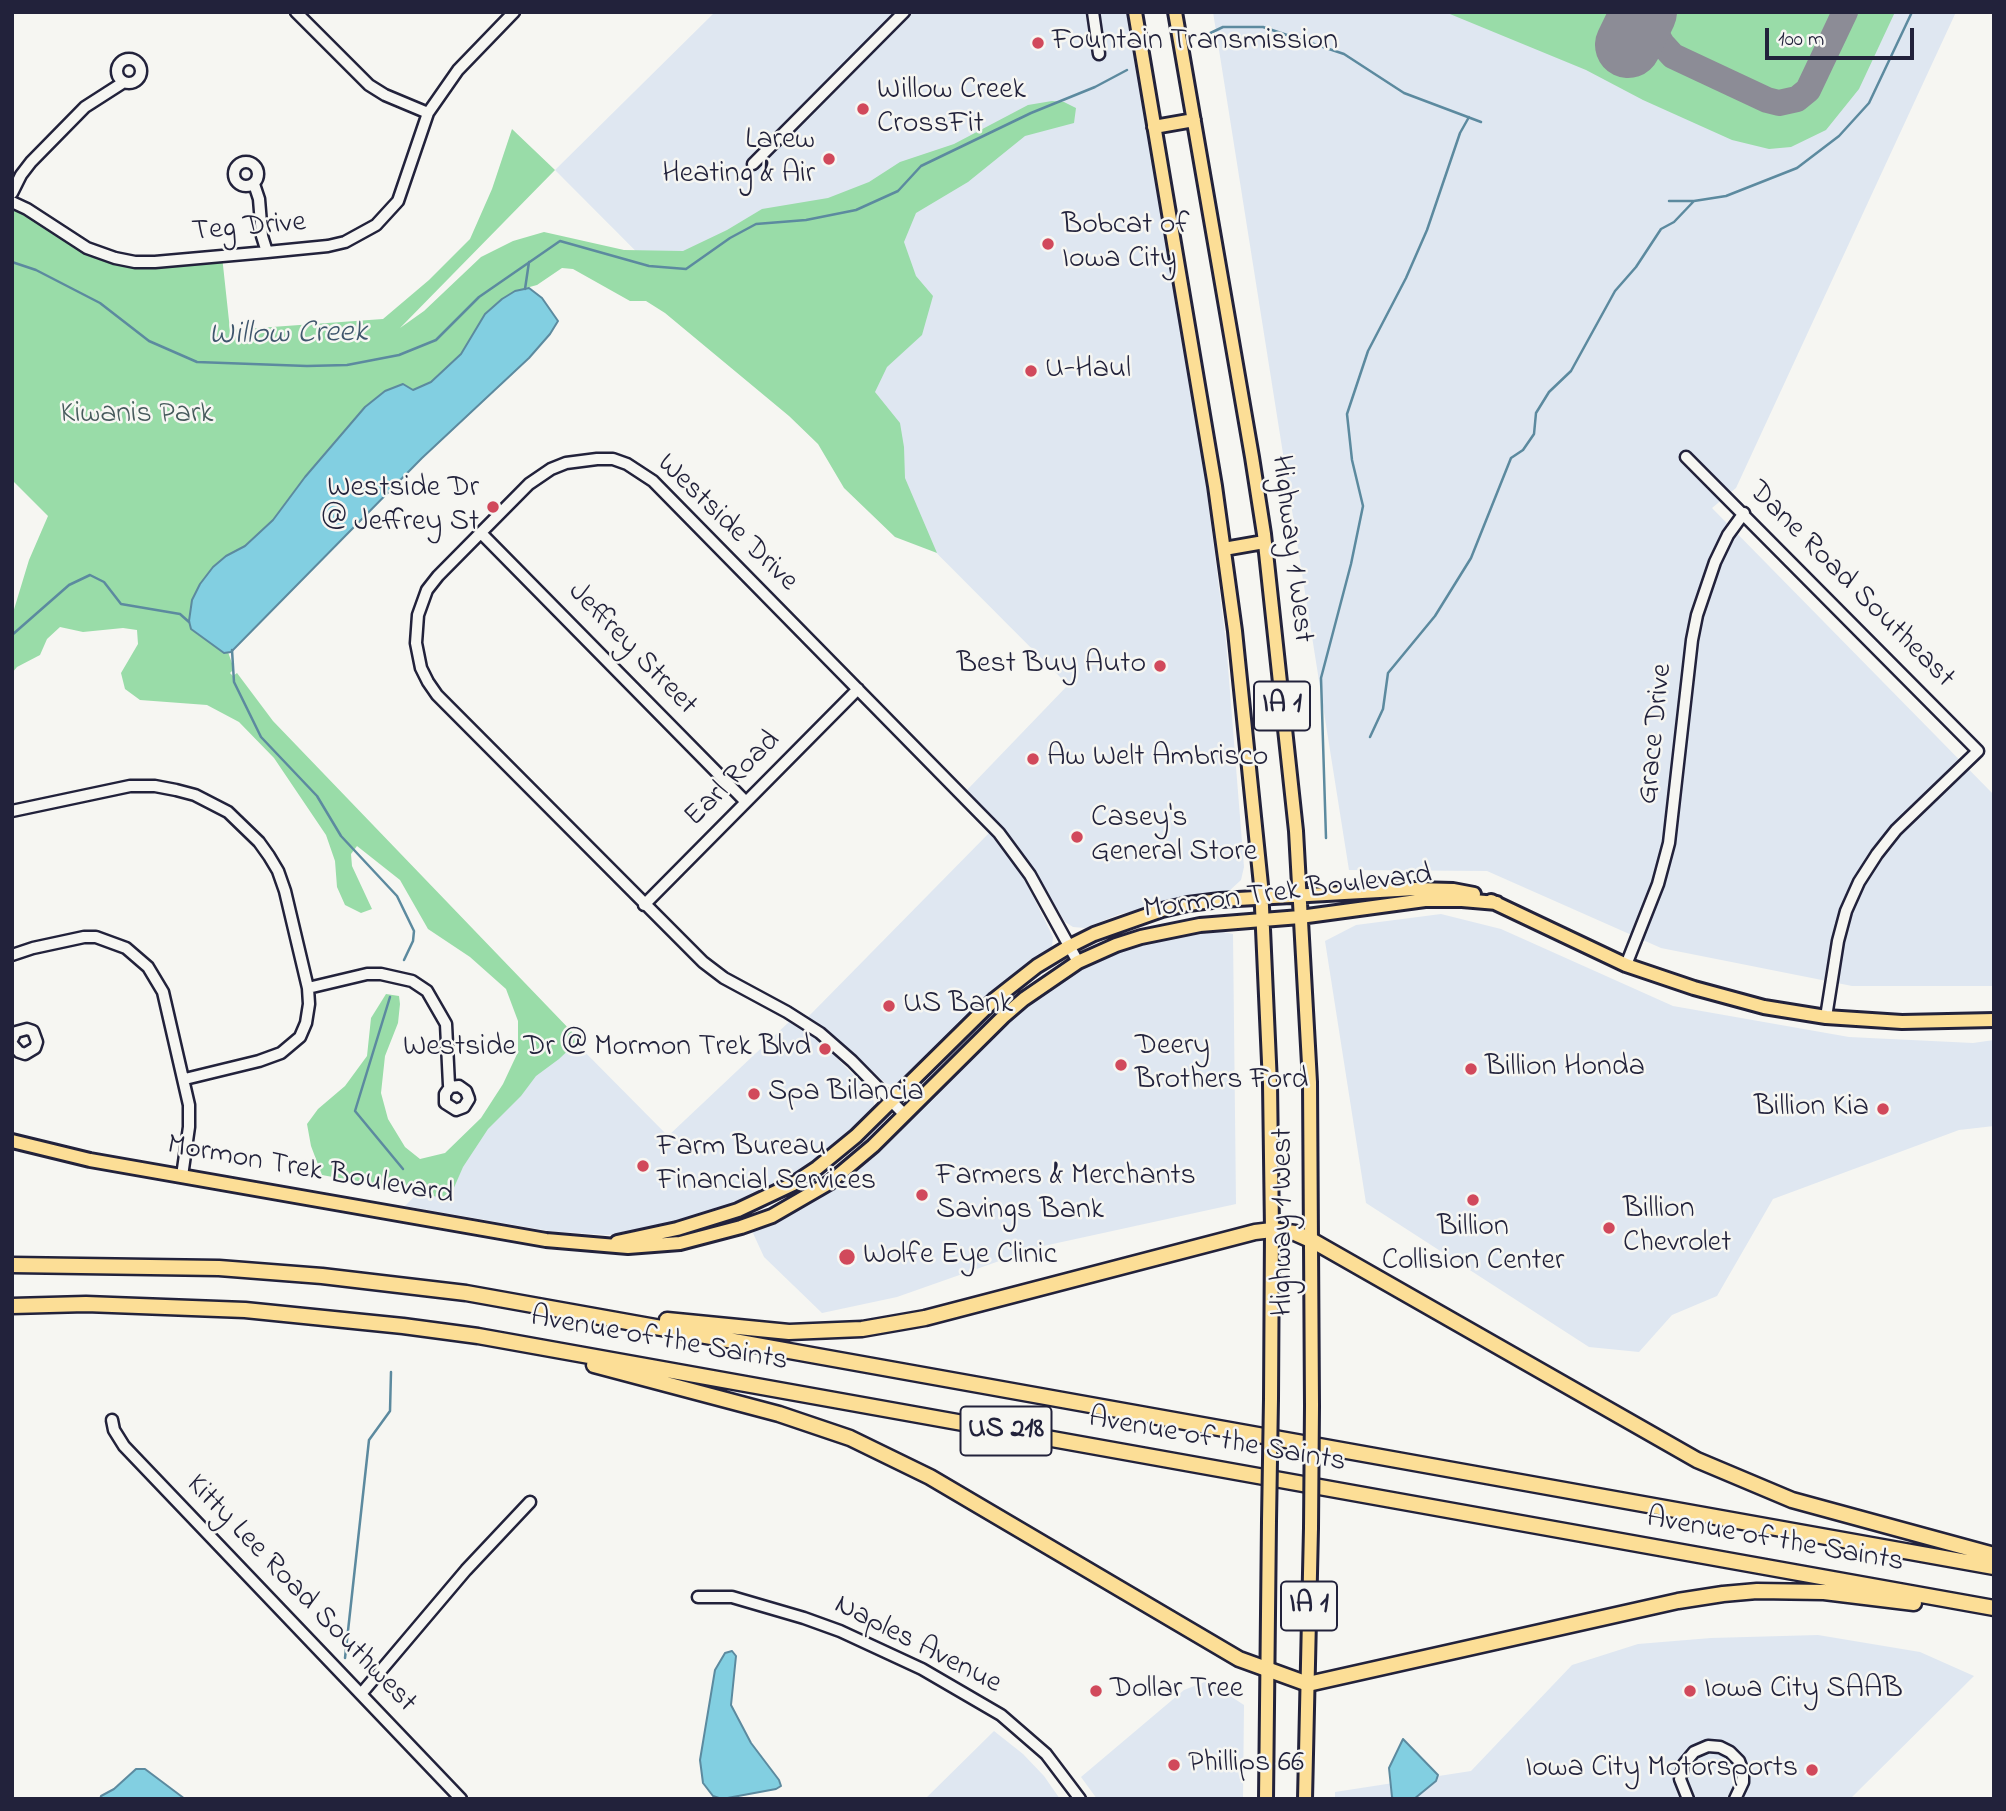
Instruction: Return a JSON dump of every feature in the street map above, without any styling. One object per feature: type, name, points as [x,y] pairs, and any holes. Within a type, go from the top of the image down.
[{"type":"highway","points":[[554,1308],[757,1331],[862,1329],[925,1318],[1272,1230],[1295,1233],[1654,1437],[1709,1465],[1791,1500],[1994,1555]]},
{"type":"highway","name":"Avenue of the Saints","points":[[12,1265],[158,1266],[323,1276],[466,1293],[1994,1567]]},
{"type":"highway","name":"Avenue of the Saints","points":[[12,1306],[86,1304],[245,1310],[478,1336],[1994,1610]]},
{"type":"highway","points":[[478,1336],[672,1384],[799,1420],[850,1438],[930,1477],[1239,1660],[1308,1684],[1678,1601],[1723,1594],[1757,1591],[1824,1592],[1994,1610]]},
{"type":"main road","name":"Highway 1 West","points":[[1135,12],[1224,549],[1262,897],[1270,1084],[1272,1230],[1268,1671]]},
{"type":"main road","name":"Highway 1 West","points":[[1175,12],[1230,320],[1264,542],[1296,831],[1298,894],[1306,981],[1313,1241],[1308,1684]]},
{"type":"main road","points":[[1154,127],[1194,120]]},
{"type":"main road","points":[[1224,549],[1264,542]]},
{"type":"main road","name":"Mormon Trek Boulevard","points":[[601,1245],[708,1220],[770,1196],[801,1179],[838,1153],[995,999],[1020,978],[1070,946],[1133,919],[1188,904],[1298,894],[1453,890],[1497,903],[1626,965],[1727,998],[1826,1017],[1902,1022],[1994,1020]]},
{"type":"main road","name":"Mormon Trek Boulevard","points":[[12,1141],[90,1160],[545,1240],[601,1245],[652,1246],[680,1243],[772,1216],[801,1200],[855,1163],[1003,1017],[1043,984],[1078,962],[1116,945],[1169,930],[1300,917],[1425,900],[1497,903]]},
{"type":"main road","name":"IA 1","points":[[1266,1799],[1268,1671]]},
{"type":"main road","name":"IA 1","points":[[1306,1799],[1308,1684]]},
{"type":"street","points":[[296,12],[369,85],[385,95],[428,113]]},
{"type":"street","name":"Teg Drive","points":[[12,202],[80,244],[116,258],[152,263],[328,246],[362,234],[376,225],[398,201],[428,113],[458,70],[514,12]]},
{"type":"street","points":[[753,164],[904,12]]},
{"type":"street","points":[[1093,12],[1100,54]]},
{"type":"street","points":[[12,193],[31,162],[85,107],[124,82]]},
{"type":"street","points":[[254,184],[259,198],[267,252]]},
{"type":"street","name":"Dane Road Southeast","points":[[1686,457],[1978,751],[1896,830],[1859,882],[1846,911],[1838,941],[1826,1017]]},
{"type":"street","name":"Westside Drive","points":[[904,1114],[820,1033],[724,978],[703,962],[438,695],[421,668],[416,631],[422,601],[438,576],[529,484],[551,469],[581,459],[613,460],[627,464],[653,481],[999,833],[1030,875],[1078,962]]},
{"type":"street","name":"Grace Drive","points":[[1626,965],[1658,884],[1670,843],[1697,615],[1715,562],[1728,535],[1744,513]]},
{"type":"street","name":"Jeffrey Street","points":[[481,533],[746,802]]},
{"type":"street","name":"Earl Road","points":[[644,905],[858,689]]},
{"type":"street","points":[[12,811],[130,786],[155,786],[176,790],[195,795],[229,813],[259,842],[278,871],[308,988],[306,1023],[300,1037],[281,1053],[185,1079]]},
{"type":"street","points":[[12,955],[33,947],[96,937],[118,944],[139,957],[157,980],[163,992],[185,1079],[190,1117],[182,1176]]},
{"type":"street","points":[[308,988],[367,974],[389,975],[412,981],[428,992],[443,1015],[448,1037],[447,1073],[450,1087]]},
{"type":"street","name":"Kitty Lee Road Southwest","points":[[111,1420],[124,1446],[461,1799]]},
{"type":"street","points":[[361,1694],[466,1570],[530,1502]]},
{"type":"street","name":"Naples Avenue","points":[[698,1597],[732,1597],[804,1618],[841,1631],[922,1669],[1001,1715],[1046,1754],[1080,1799]]},
{"type":"street","points":[[1688,1799],[1680,1779],[1684,1764],[1694,1752],[1708,1746],[1720,1747],[1738,1760],[1743,1772],[1743,1782],[1735,1799]]},
{"type":"shaded area","points":[[715,12],[1128,12],[1205,477],[1226,642],[1244,867],[1241,880],[1228,892],[1120,914],[1085,928],[1073,927],[1065,922],[1008,833],[967,790],[1068,685],[555,170]]},
{"type":"shaded area","points":[[1213,12],[1956,12],[1736,488],[1712,508],[1994,795],[1994,986],[1852,986],[1661,948],[1487,871],[1349,870]]},
{"type":"shaded area","points":[[990,832],[1010,856],[1027,884],[1053,937],[1052,947],[901,1083],[885,1083],[850,1050],[808,1017]]},
{"type":"shaded area","points":[[1441,914],[1501,929],[1673,1006],[1849,1037],[1973,1043],[1994,1040],[1994,1126],[1959,1130],[1773,1199],[1717,1296],[1672,1315],[1639,1352],[1589,1347],[1366,1203],[1325,941],[1356,925]]},
{"type":"shaded area","points":[[1218,931],[1233,934],[1236,1204],[1039,1247],[897,1297],[822,1313],[764,1257],[752,1231],[800,1208],[854,1171],[1028,1003],[1065,978],[1110,955],[1144,944]]},
{"type":"shaded area","points":[[790,1021],[825,1046],[872,1094],[875,1108],[850,1136],[799,1174],[723,1212],[652,1231],[607,1235],[549,1231],[405,1206],[571,1038],[668,1136]]},
{"type":"shaded area","points":[[1818,1635],[1920,1652],[1974,1676],[1850,1799],[1335,1799],[1335,1792],[1471,1771],[1572,1665],[1638,1644],[1711,1638]]},
{"type":"shaded area","points":[[1207,1681],[1244,1705],[1243,1799],[1097,1799],[1081,1777],[1184,1690]]},
{"type":"shaded area","points":[[994,1731],[1023,1754],[1044,1776],[1060,1799],[925,1799]]},
{"type":"green space","points":[[1445,12],[1619,12],[1608,36],[1763,107],[1784,111],[1803,105],[1818,89],[1854,12],[1895,12],[1859,89],[1826,130],[1791,147],[1769,149],[1732,140],[1643,100],[1586,70]]},
{"type":"green space","points":[[1670,12],[1836,12],[1815,59],[1801,80],[1794,88],[1782,92],[1750,84],[1679,50],[1668,31]]},
{"type":"green space","name":"Kiwanis Park","points":[[1064,102],[1076,108],[1074,123],[1025,136],[968,182],[916,213],[904,242],[916,276],[933,296],[922,335],[887,367],[875,392],[900,423],[905,478],[937,553],[895,537],[844,488],[818,444],[789,416],[665,313],[646,301],[630,301],[573,269],[562,268],[537,285],[515,291],[485,314],[461,354],[431,382],[413,390],[305,477],[273,520],[245,546],[226,556],[192,600],[189,621],[197,634],[224,653],[228,652],[234,669],[230,673],[233,676],[237,673],[273,721],[574,1034],[576,1043],[536,1076],[521,1096],[488,1129],[463,1167],[449,1199],[322,1175],[311,1146],[307,1124],[318,1109],[345,1086],[367,1056],[371,1018],[386,994],[399,996],[400,1004],[398,1023],[385,1056],[381,1093],[388,1119],[405,1147],[420,1159],[445,1153],[481,1118],[503,1084],[518,1052],[518,1021],[506,989],[470,957],[428,929],[400,880],[357,846],[351,854],[352,866],[372,909],[361,913],[345,905],[337,887],[335,861],[326,835],[274,758],[239,722],[207,705],[140,700],[125,689],[121,673],[138,644],[137,630],[123,628],[83,632],[60,627],[47,639],[40,655],[17,667],[12,673],[12,616],[29,560],[48,516],[12,480],[12,202],[115,258],[222,256],[230,330],[383,319],[429,280],[470,239],[492,189],[512,129],[555,170],[400,328],[424,311],[481,257],[513,241],[544,232],[624,250],[683,251],[727,230],[762,209],[828,198],[869,182],[900,162],[954,144],[1028,105]]},
{"type":"water","points":[[529,288],[542,298],[558,321],[529,358],[422,458],[231,652],[224,653],[191,629],[189,621],[192,600],[213,567],[245,546],[273,520],[305,477],[365,407],[385,391],[403,384],[413,390],[431,382],[461,354],[485,314],[515,291]]},
{"type":"water","points":[[732,1651],[736,1656],[731,1705],[751,1743],[781,1786],[722,1799],[713,1796],[703,1783],[700,1760],[715,1670],[725,1653]]},
{"type":"water","points":[[1403,1739],[1438,1775],[1436,1781],[1414,1799],[1392,1797],[1389,1768]]},
{"type":"water","points":[[136,1769],[145,1769],[185,1799],[100,1799]]},
{"type":"waterway","name":"Willow Creek","points":[[1669,201],[1694,201],[1726,196],[1797,168],[1839,136],[1869,103],[1912,12]]},
{"type":"waterway","name":"Willow Creek","points":[[1202,37],[1223,27],[1263,27],[1344,54],[1404,93],[1481,122]]},
{"type":"waterway","name":"Willow Creek","points":[[12,262],[36,270],[100,303],[149,341],[197,362],[347,365],[399,355],[436,340],[479,297],[560,241],[649,266],[686,269],[730,238],[756,224],[806,220],[856,210],[898,191],[921,166],[1127,70]]},
{"type":"waterway","points":[[1326,838],[1321,678],[1351,564],[1363,506],[1352,460],[1347,414],[1368,351],[1406,278],[1427,230],[1460,133],[1469,117]]},
{"type":"waterway","points":[[1370,737],[1383,709],[1388,673],[1435,616],[1471,558],[1511,458],[1523,450],[1534,434],[1536,413],[1549,392],[1571,371],[1615,291],[1636,267],[1661,229],[1674,222],[1694,201]]},
{"type":"waterway","points":[[525,289],[529,262]]},
{"type":"waterway","points":[[12,635],[69,585],[90,575],[104,582],[121,604],[180,614],[189,622]]},
{"type":"waterway","points":[[232,650],[234,682],[261,737],[317,796],[341,836],[397,896],[414,931],[413,941],[404,960]]},
{"type":"waterway","points":[[390,997],[355,1111],[403,1169]]},
{"type":"waterway","points":[[345,1658],[369,1440],[390,1411],[391,1372]]},
{"type":"taxiway","points":[[1644,13],[1662,44],[1673,56],[1767,100],[1779,103],[1797,99],[1808,90],[1845,12]]},
{"type":"runway","points":[[1628,45],[1644,12]]},
{"type":"place","name":"Fountain Transmission","points":[[1038,43]]},
{"type":"place","name":"Willow Creek CrossFit","points":[[863,109]]},
{"type":"place","name":"Larew Heating & Air","points":[[829,159]]},
{"type":"place","name":"Bobcat of Iowa City","points":[[1048,244]]},
{"type":"place","name":"U-Haul","points":[[1031,371]]},
{"type":"place","name":"Westside Dr @ Jeffrey St","points":[[493,507]]},
{"type":"place","name":"Best Buy Auto","points":[[1160,666]]},
{"type":"place","name":"Aw Welt Ambrisco","points":[[1033,759]]},
{"type":"place","name":"Casey's General Store","points":[[1077,837]]},
{"type":"place","name":"US Bank","points":[[889,1006]]},
{"type":"place","name":"Westside Dr @ Mormon Trek Blvd","points":[[825,1049]]},
{"type":"place","name":"Deery Brothers Ford","points":[[1121,1065]]},
{"type":"place","name":"Billion Honda","points":[[1471,1069]]},
{"type":"place","name":"Spa Bilancia","points":[[754,1094]]},
{"type":"place","name":"Billion Kia","points":[[1883,1109]]},
{"type":"place","name":"Farm Bureau Financial Services","points":[[643,1166]]},
{"type":"place","name":"Farmers & Merchants Savings Bank","points":[[922,1195]]},
{"type":"place","name":"Billion Collision Center","points":[[1473,1200]]},
{"type":"place","name":"Billion Chevrolet","points":[[1609,1228]]},
{"type":"place","name":"Wolfe Eye Clinic","points":[[847,1257]]},
{"type":"place","name":"Dollar Tree","points":[[1096,1691]]},
{"type":"place","name":"Iowa City SAAB","points":[[1690,1691]]},
{"type":"place","name":"Phillips 66","points":[[1174,1765]]},
{"type":"place","name":"Iowa City Motorsports","points":[[1812,1770]]}]
